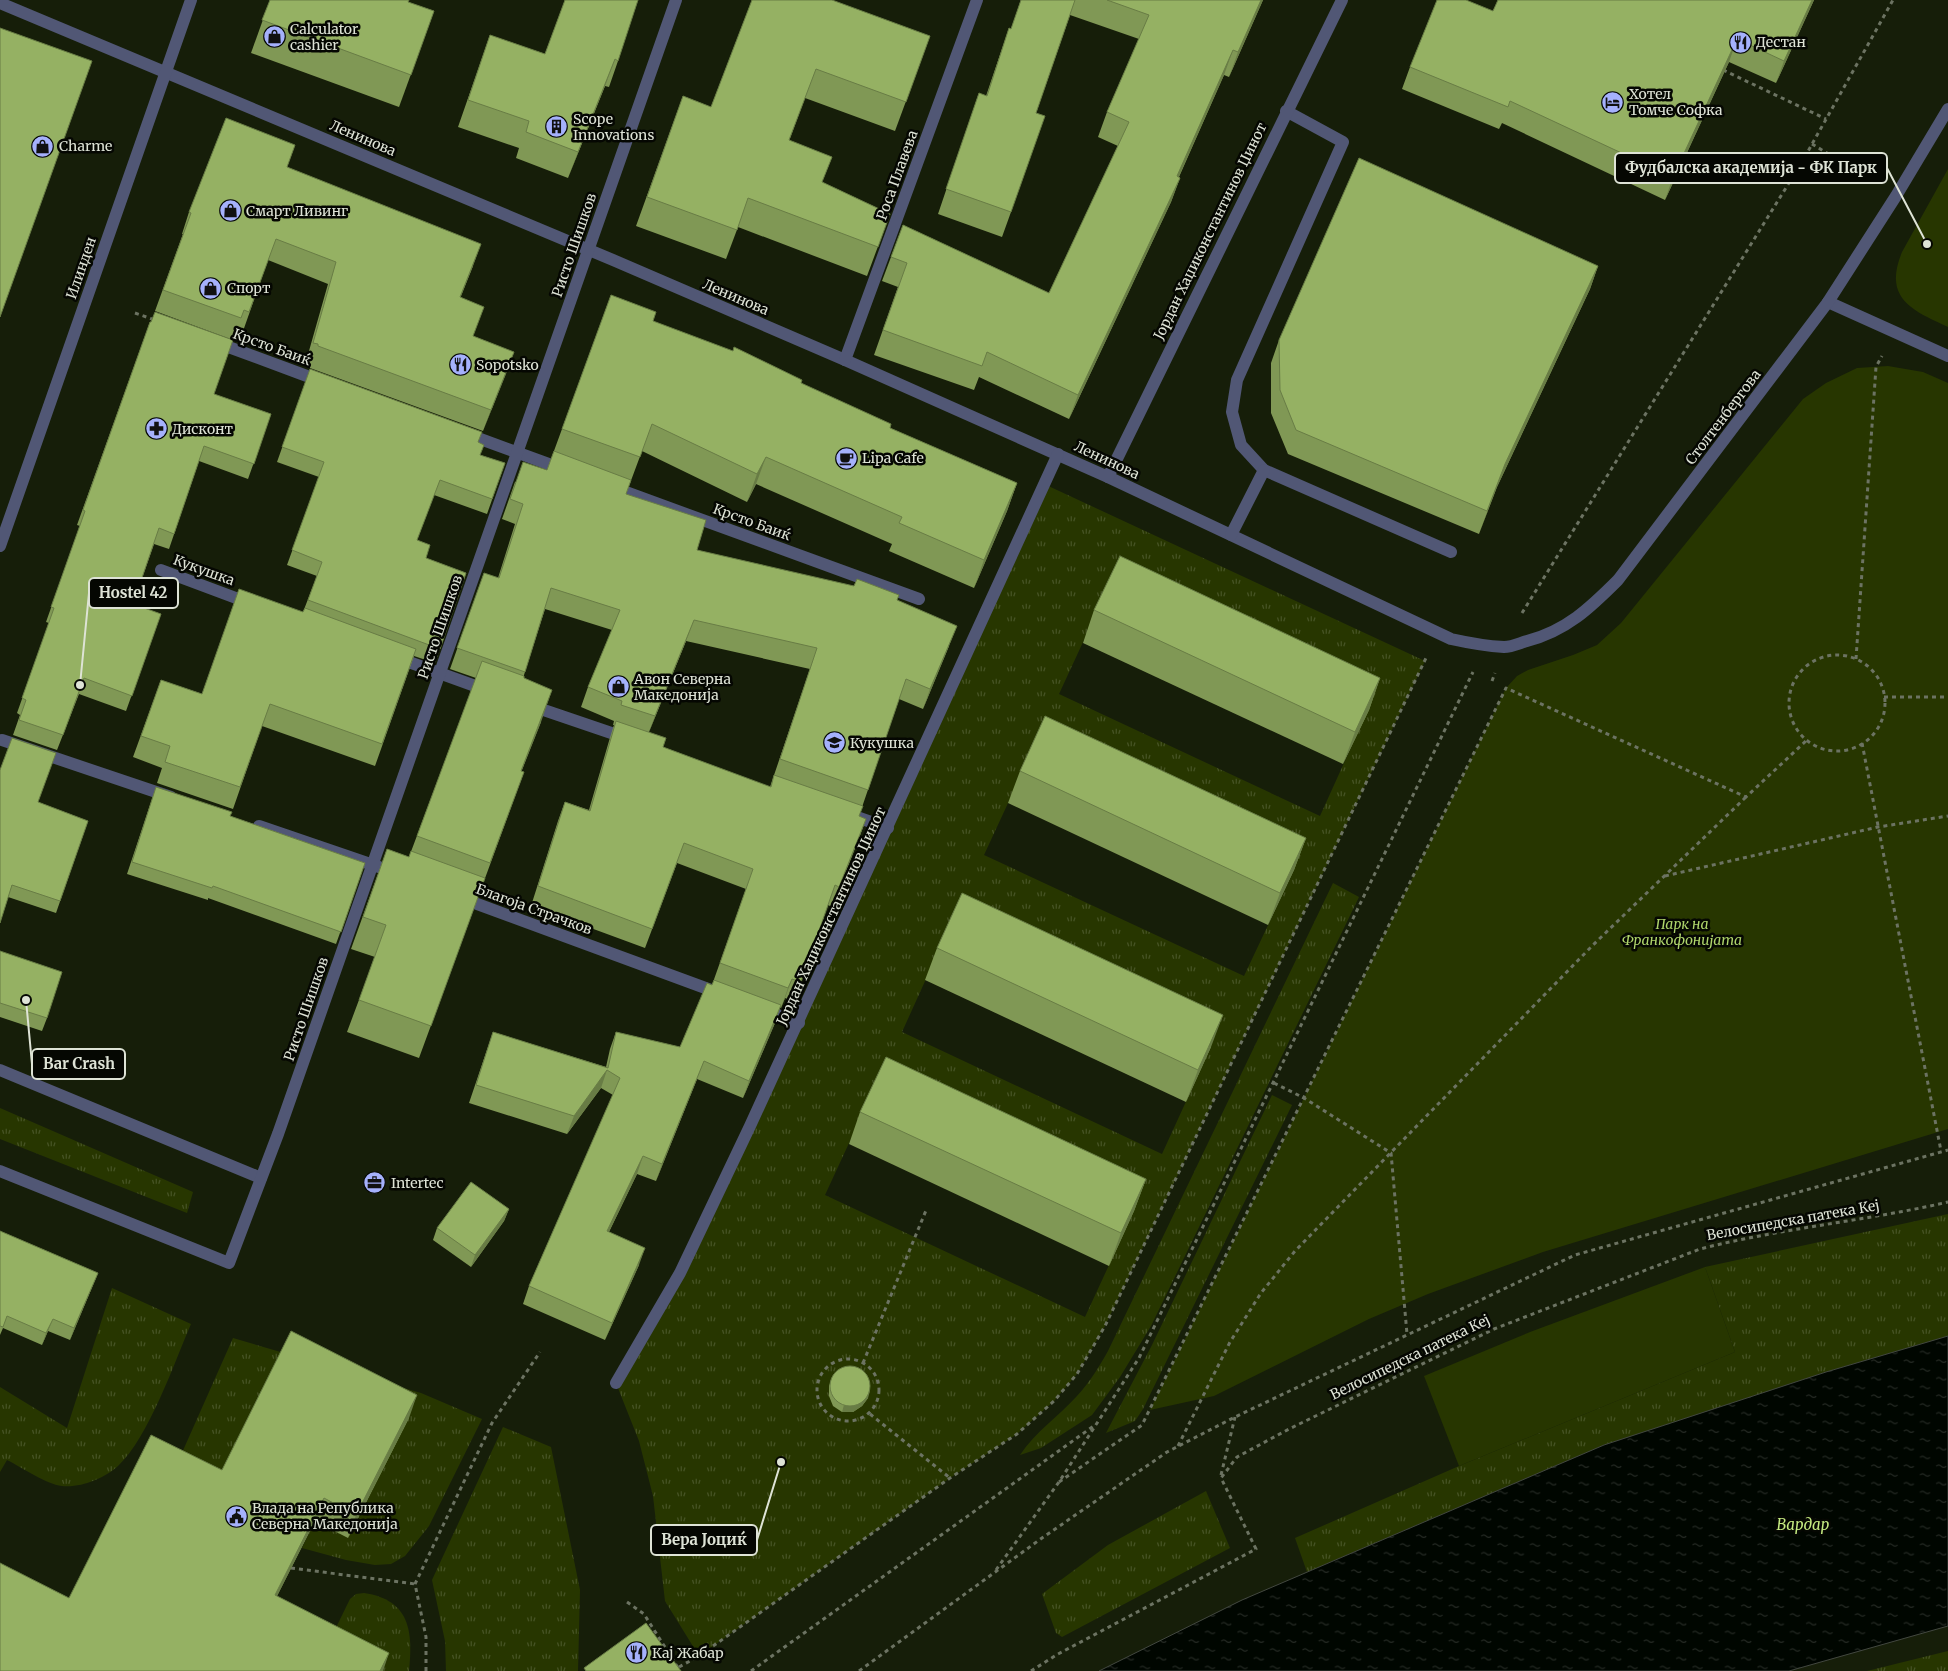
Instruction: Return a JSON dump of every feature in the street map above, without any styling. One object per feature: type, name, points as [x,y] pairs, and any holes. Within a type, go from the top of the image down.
[{"type":"street","name":"Илинден","points":[[0,546],[191,0]]},
{"type":"street","name":"Ристо Шишков","points":[[0,1171],[229,1263],[440,674],[676,0]]},
{"type":"street","name":"Роса Плавева","points":[[845,360],[978,0]]},
{"type":"street","name":"Јордан Хаџиконстантинов Џинот","points":[[1108,477],[1342,0]]},
{"type":"street","name":"Ленинова","points":[[0,3],[166,71],[845,360],[1108,477],[1451,639]]},
{"type":"street","name":"Столтенбергова","points":[[1451,639],[1506,647],[1537,639],[1565,627],[1594,605],[1618,580],[1828,302],[1896,196],[1948,109]]},
{"type":"street","points":[[1286,111],[1343,142],[1237,380],[1232,412],[1241,445],[1264,470],[1451,552]]},
{"type":"street","points":[[1828,302],[1948,356]]},
{"type":"street","name":"Крсто Баиќ","points":[[198,336],[339,388]]},
{"type":"street","points":[[451,429],[573,473]]},
{"type":"street","name":"Јордан Хаџиконстантинов Џинот","points":[[616,1383],[680,1273],[799,1023],[1058,454]]},
{"type":"street","points":[[1231,535],[1264,470]]},
{"type":"street","name":"Крсто Баиќ","points":[[601,483],[919,599]]},
{"type":"street","name":"Кукушка","points":[[160,570],[263,608]]},
{"type":"street","points":[[384,653],[636,741]]},
{"type":"street","points":[[2,740],[187,802]]},
{"type":"street","points":[[841,812],[888,828]]},
{"type":"street","points":[[242,821],[391,871]]},
{"type":"street","name":"Благоја Страчков","points":[[446,892],[734,999]]},
{"type":"street","points":[[752,1006],[799,1023]]},
{"type":"street","points":[[0,1070],[261,1178]]},
{"type":"path","points":[[1524,607],[1797,170],[1893,0]]},
{"type":"path","points":[[1719,68],[1826,119]]},
{"type":"path","points":[[1812,144],[1896,196]]},
{"type":"path","points":[[135,313],[152,319]]},
{"type":"path","points":[[1856,658],[1876,367]]},
{"type":"path","points":[[627,1602],[644,1614],[679,1669],[950,1478],[1017,1434],[1054,1401],[1077,1374],[1105,1326],[1429,651]]},
{"type":"path","points":[[1840,655],[1856,658],[1870,668],[1880,681],[1884,697],[1884,714],[1878,729],[1852,749],[1835,751],[1820,748],[1807,740],[1797,730],[1790,715],[1788,700],[1792,685],[1800,672],[1811,662],[1825,656],[1840,655]]},
{"type":"path","points":[[993,1573],[1059,1482],[1139,1358],[1474,672]]},
{"type":"path","points":[[1059,1482],[1142,1425],[1506,688],[1746,797]]},
{"type":"path","points":[[1884,697],[1948,698]]},
{"type":"path","points":[[1178,1446],[1230,1342],[1261,1293],[1295,1251],[1593,945],[1807,740]]},
{"type":"path","points":[[1862,743],[1941,1151]]},
{"type":"path","points":[[1664,876],[1878,827],[1948,816]]},
{"type":"path","points":[[1274,1083],[1304,1098],[1390,1153]]},
{"type":"path","points":[[859,1671],[1042,1538],[1178,1446],[1407,1334],[1576,1255],[1948,1150]]},
{"type":"path","points":[[1390,1153],[1407,1334]]},
{"type":"path","name":"Велосипедска патека Кеј","points":[[1220,1478],[1237,1457],[1289,1429],[1494,1329],[1700,1249],[1731,1241],[1913,1210],[1948,1202]]},
{"type":"path","points":[[863,1363],[927,1208]]},
{"type":"path","points":[[426,1671],[426,1637],[415,1584],[492,1423],[540,1352]]},
{"type":"path","points":[[841,1359],[857,1360],[863,1363],[871,1368],[879,1382],[879,1399],[870,1414],[855,1422],[838,1421],[824,1411],[816,1396],[818,1380],[826,1366],[841,1359]]},
{"type":"path","points":[[870,1414],[950,1478]]},
{"type":"path","points":[[1031,1671],[1058,1654],[1256,1549],[1220,1478],[1235,1417]]},
{"type":"path","points":[[751,1671],[1097,1423]]},
{"type":"path","points":[[291,1568],[415,1584]]},
{"type":"green space","points":[[1948,169],[1948,327],[1912,308],[1898,291],[1896,281],[1897,268],[1902,252]]},
{"type":"green space","name":"Парк на Франкофонијата","points":[[1888,366],[1923,372],[1948,383],[1948,1129],[1543,1252],[1428,1294],[1369,1319],[1214,1396],[1150,1410],[1506,688],[1517,676],[1528,670],[1597,645],[1621,623],[1803,399],[1826,383],[1857,368]]},
{"type":"green space","points":[[1044,484],[1425,661],[1105,1326],[1077,1374],[1054,1401],[1017,1434],[950,1478],[699,1656],[665,1601],[653,1496],[639,1441],[616,1383],[680,1273]],"holes":[[[1108,588],[1368,710],[1320,816],[1059,694]],[[1033,749],[1294,870],[1244,976],[984,855]],[[950,926],[1211,1047],[1162,1154],[902,1032]],[[874,1089],[1134,1211],[1085,1317],[825,1195]]]},
{"type":"green space","points":[[1333,883],[1359,897],[1151,1326],[1120,1377],[1092,1415],[1041,1448],[1020,1455],[1040,1431],[1082,1391],[1108,1351]]},
{"type":"green space","points":[[1272,1095],[1292,1105],[1143,1409],[1135,1421],[1106,1433],[1152,1345]]},
{"type":"green space","points":[[0,1108],[193,1192],[187,1213],[0,1139]]},
{"type":"green space","points":[[1948,1214],[1948,1336],[1826,1372],[1604,1445],[1307,1572],[1295,1538],[1459,1466],[1735,1352],[1705,1267]]},
{"type":"green space","points":[[1705,1267],[1735,1352],[1459,1466],[1424,1376],[1530,1332]]},
{"type":"green space","points":[[112,1288],[191,1324],[160,1399],[140,1437],[118,1466],[100,1478],[85,1484],[56,1485],[7,1460],[0,1472],[0,1387],[67,1428]]},
{"type":"green space","points":[[233,1338],[421,1393],[482,1419],[429,1526],[405,1556],[391,1564],[375,1565],[346,1560],[302,1548],[315,1521],[408,1418],[221,1478],[173,1473]]},
{"type":"green space","points":[[503,1427],[551,1447],[580,1590],[578,1671],[446,1671],[445,1641],[432,1580]]},
{"type":"green space","points":[[1206,1491],[1230,1548],[1062,1637],[1056,1633],[1042,1594],[1108,1545]]},
{"type":"green space","points":[[364,1593],[379,1597],[400,1610],[409,1631],[409,1671],[371,1671],[326,1648],[350,1599],[356,1594]]},
{"type":"green space","points":[[1948,1651],[1948,1671],[1867,1671]]},
{"type":"water","name":"Вардар","points":[[1948,1336],[1948,1626],[1789,1671],[1099,1671],[1242,1600],[1604,1445],[1826,1372]]},
{"type":"building","points":[[270,0],[409,0],[408,2],[434,11],[411,75],[262,20]]},
{"type":"building","points":[[565,0],[638,0],[618,61],[615,59],[578,152],[526,132],[529,121],[468,100],[490,35],[545,54]]},
{"type":"building","points":[[752,0],[832,0],[930,36],[906,102],[816,69],[789,140],[832,157],[822,182],[890,214],[878,247],[748,198],[737,230],[647,197],[683,96],[711,107]]},
{"type":"building","points":[[1021,0],[1075,0],[1036,113],[1045,116],[1011,212],[946,189],[979,93],[987,96],[1009,28],[1011,29]]},
{"type":"building","points":[[1107,0],[1261,0],[1238,52],[1233,50],[1177,176],[1180,178],[1078,395],[987,352],[982,366],[883,330],[907,263],[891,257],[903,225],[1049,293],[1129,122],[1107,112],[1149,15]]},
{"type":"building","points":[[1437,0],[1466,0],[1493,11],[1498,0],[1812,0],[1784,61],[1737,39],[1673,177],[1510,101],[1508,107],[1410,67]]},
{"type":"building","points":[[0,28],[92,61],[0,317]]},
{"type":"building","points":[[226,118],[295,145],[287,167],[481,244],[460,297],[484,307],[473,336],[514,352],[491,410],[313,343],[336,262],[276,239],[249,312],[244,310],[241,318],[163,290],[191,213],[189,212]]},
{"type":"building","points":[[1359,158],[1598,266],[1505,464],[1487,511],[1296,430],[1280,390],[1279,340]]},
{"type":"building","points":[[611,295],[656,312],[653,321],[733,351],[734,347],[802,380],[801,383],[891,424],[890,428],[1017,483],[984,560],[899,523],[902,517],[766,457],[757,474],[652,424],[640,457],[562,429]]},
{"type":"building","points":[[155,312],[233,340],[214,394],[271,414],[254,464],[204,446],[174,534],[159,528],[133,604],[161,614],[132,696],[84,678],[63,735],[19,720],[26,700],[22,698],[54,608],[51,607],[85,511],[83,510]]},
{"type":"building","points":[[310,369],[482,432],[478,442],[484,445],[480,455],[505,463],[492,499],[440,480],[417,540],[430,545],[426,558],[466,573],[440,649],[308,600],[322,562],[292,550],[324,462],[282,447]]},
{"type":"building","points":[[554,451],[631,480],[626,494],[706,520],[697,550],[854,586],[857,579],[899,595],[897,600],[957,626],[930,689],[906,679],[868,790],[780,759],[817,648],[694,620],[655,716],[621,705],[622,701],[588,687],[620,610],[551,588],[525,672],[457,648],[484,573],[499,578],[523,504],[510,499],[523,462],[547,470]]},
{"type":"building","points":[[1120,556],[1380,678],[1355,732],[1094,610]]},
{"type":"building","points":[[239,589],[303,612],[305,608],[416,649],[382,744],[270,704],[240,787],[165,762],[170,746],[141,736],[161,680],[202,694]]},
{"type":"building","points":[[482,661],[524,676],[524,678],[552,690],[521,771],[524,772],[490,863],[417,836]]},
{"type":"building","points":[[1045,716],[1306,838],[1280,893],[1020,771]]},
{"type":"building","points":[[616,721],[666,738],[663,747],[771,787],[774,775],[863,806],[859,816],[866,819],[839,887],[835,885],[801,982],[792,979],[788,988],[720,963],[753,869],[684,843],[652,929],[538,886],[565,802],[590,811]]},
{"type":"building","points":[[12,738],[56,753],[38,802],[88,821],[60,901],[12,885],[0,923],[0,770]]},
{"type":"building","points":[[156,787],[232,812],[230,816],[365,863],[341,932],[213,886],[212,888],[132,862]]},
{"type":"building","points":[[387,849],[409,857],[411,851],[485,878],[431,1026],[359,1000],[386,925],[363,917]]},
{"type":"building","points":[[962,893],[1223,1015],[1198,1070],[937,948]]},
{"type":"building","points":[[0,951],[62,972],[47,1018],[0,1003]]},
{"type":"building","points":[[714,980],[781,1005],[749,1081],[704,1061],[662,1164],[643,1156],[607,1231],[645,1248],[612,1323],[529,1286],[620,1078],[607,1070],[574,1116],[476,1085],[493,1032],[608,1068],[616,1032],[680,1047],[707,983],[712,985]]},
{"type":"building","points":[[886,1057],[1146,1179],[1121,1233],[860,1112]]},
{"type":"building","points":[[471,1182],[509,1209],[475,1255],[437,1228]]},
{"type":"building","points":[[0,1231],[98,1273],[74,1328],[53,1319],[46,1333],[7,1316],[3,1327],[0,1326]]},
{"type":"building","name":"Влада на Република Северна Македонија","points":[[291,1331],[417,1395],[356,1515],[324,1498],[275,1595],[389,1653],[380,1671],[0,1671],[0,1563],[69,1598],[151,1435],[222,1470]]},
{"type":"building","points":[[850,1366],[864,1372],[870,1386],[864,1400],[850,1406],[836,1400],[830,1386],[836,1372]]},
{"type":"building","points":[[646,1623],[681,1671],[586,1671],[584,1668]]},
{"type":"place","name":"Calculator cashier","points":[[274,37]]},
{"type":"place","name":"Дестан","points":[[1740,42]]},
{"type":"place","name":"Хотел Томче Софка","points":[[1613,102]]},
{"type":"place","name":"Scope Innovations","points":[[557,127]]},
{"type":"place","name":"Charme","points":[[43,146]]},
{"type":"place","name":"Смарт Ливинг","points":[[230,211]]},
{"type":"place","name":"Фудбалска академија - ФК Парк","points":[[1927,244]]},
{"type":"place","name":"Спорт","points":[[211,288]]},
{"type":"place","name":"Sopotsko","points":[[460,365]]},
{"type":"place","name":"Дисконт","points":[[156,429]]},
{"type":"place","name":"Lipa Cafe","points":[[846,458]]},
{"type":"place","name":"Hostel 42","points":[[80,685]]},
{"type":"place","name":"Авон Северна Македонија","points":[[618,687]]},
{"type":"place","name":"Кукушка","points":[[834,743]]},
{"type":"place","name":"Bar Crash","points":[[26,1000]]},
{"type":"place","name":"Intertec","points":[[375,1183]]},
{"type":"place","name":"Вера Јоциќ","points":[[781,1462]]},
{"type":"place","name":"Влада на Република Северна Македонија","points":[[236,1516]]},
{"type":"place","name":"Кај Жабар","points":[[636,1653]]}]
